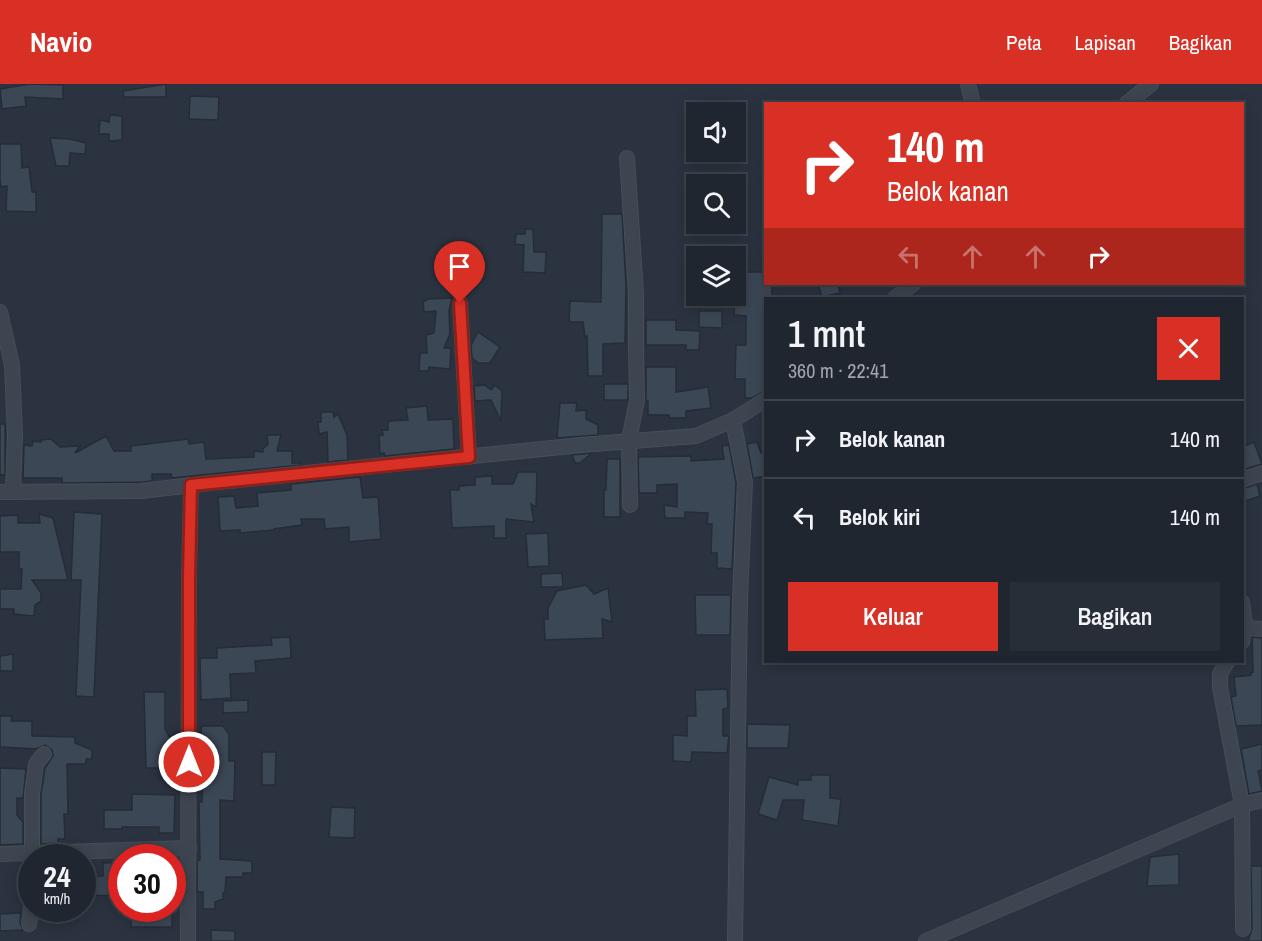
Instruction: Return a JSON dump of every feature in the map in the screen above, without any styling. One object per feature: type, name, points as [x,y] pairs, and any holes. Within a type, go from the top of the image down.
[{"type":"street","points":[[968,84],[972,102]]},
{"type":"street","points":[[1128,102],[1151,84]]},
{"type":"street","points":[[627,158],[636,294],[637,367],[637,400],[629,440],[630,505]]},
{"type":"street","points":[[896,297],[912,285]]},
{"type":"street","points":[[460,303],[469,457]]},
{"type":"street","points":[[0,312],[12,365],[15,436],[7,492],[141,491],[629,440],[696,436],[733,420],[764,401]]},
{"type":"street","points":[[733,420],[745,482],[740,599],[735,941]]},
{"type":"street","points":[[1244,479],[1262,473]]},
{"type":"street","points":[[188,941],[191,485]]},
{"type":"street","points":[[1244,635],[1262,629]]},
{"type":"street","points":[[1226,663],[1220,674],[1220,687],[1242,805],[1243,929]]},
{"type":"street","points":[[32,844],[34,772],[39,759],[44,754]]},
{"type":"street","points":[[926,941],[1242,805],[1262,800]]},
{"type":"street","points":[[96,853],[189,848]]},
{"type":"street","points":[[0,854],[18,855]]},
{"type":"building","points":[[29,84],[63,85],[63,99],[25,97],[26,106],[2,109],[0,89]]},
{"type":"building","points":[[166,84],[166,97],[124,97],[123,91]]},
{"type":"building","points":[[190,96],[219,97],[218,120],[189,119]]},
{"type":"building","points":[[110,115],[122,116],[122,140],[109,141],[109,134],[99,134],[100,120],[109,122]]},
{"type":"building","points":[[50,138],[86,143],[85,154],[70,153],[69,166],[56,166]]},
{"type":"building","points":[[0,144],[21,144],[22,168],[29,167],[32,192],[36,192],[36,212],[6,211],[7,186],[1,187],[0,181]]},
{"type":"building","points":[[602,214],[622,214],[626,285],[625,343],[603,344],[603,376],[588,376],[587,336],[585,337],[583,322],[569,322],[570,301],[601,302]]},
{"type":"building","points":[[525,229],[533,229],[534,252],[546,252],[545,273],[523,272],[524,245],[515,244],[516,234],[525,234]]},
{"type":"building","points":[[746,272],[764,272],[764,285],[772,285],[772,297],[764,297],[764,392],[752,398],[745,398],[745,379],[735,379],[736,345],[746,345],[746,316],[734,315],[734,306],[746,306]]},
{"type":"building","points":[[818,285],[838,285],[840,293],[822,297]]},
{"type":"building","points":[[452,298],[449,311],[450,334],[444,348],[451,348],[450,369],[429,367],[428,371],[419,371],[420,353],[427,353],[426,335],[434,333],[436,311],[424,312],[423,302],[428,299]]},
{"type":"building","points":[[699,311],[722,311],[722,328],[699,327]]},
{"type":"building","points":[[646,320],[676,320],[676,330],[700,331],[699,350],[686,350],[686,345],[646,345]]},
{"type":"building","points":[[478,332],[500,347],[490,363],[478,363],[472,358],[471,345]]},
{"type":"building","points":[[646,367],[676,367],[676,392],[708,387],[711,408],[686,411],[686,418],[648,415]]},
{"type":"building","points":[[604,384],[628,384],[628,400],[604,400]]},
{"type":"building","points":[[485,385],[491,390],[495,385],[502,391],[501,421],[491,400],[475,401],[474,386]]},
{"type":"building","points":[[560,403],[577,403],[576,411],[586,410],[586,419],[598,425],[598,435],[557,438]]},
{"type":"building","points":[[427,406],[428,420],[453,419],[454,449],[385,456],[384,453],[380,454],[379,435],[383,435],[382,430],[388,430],[388,421],[408,420],[406,408]]},
{"type":"building","points":[[321,412],[333,412],[334,417],[338,414],[347,435],[348,460],[328,462],[327,432],[319,434],[318,422],[321,422]]},
{"type":"building","points":[[0,424],[5,424],[5,475],[0,475]]},
{"type":"building","points":[[267,435],[281,435],[277,451],[292,451],[292,463],[301,463],[301,465],[172,478],[171,474],[152,474],[152,481],[143,482],[62,483],[62,478],[23,478],[24,445],[32,446],[33,441],[41,442],[41,440],[51,439],[60,447],[80,446],[75,453],[106,436],[114,451],[131,451],[131,446],[188,439],[189,444],[204,442],[206,459],[254,457],[254,451],[263,452],[268,444]]},
{"type":"building","points":[[757,442],[761,453],[764,452],[764,476],[753,478],[747,444]]},
{"type":"building","points":[[1254,442],[1262,464],[1244,469],[1244,446]]},
{"type":"building","points":[[729,445],[736,483],[732,569],[717,568],[717,553],[711,553],[712,524],[707,524],[708,513],[685,512],[685,518],[665,518],[664,505],[677,507],[677,484],[657,485],[657,493],[639,493],[638,457],[691,456],[691,461],[724,459],[722,446]]},
{"type":"building","points":[[592,453],[580,463],[575,463],[572,455]]},
{"type":"building","points":[[607,459],[620,459],[620,517],[604,517]]},
{"type":"building","points":[[518,472],[537,472],[536,507],[531,504],[534,522],[506,519],[506,538],[494,538],[494,526],[452,528],[450,490],[459,490],[459,486],[475,485],[475,477],[492,476],[492,484],[513,484]]},
{"type":"building","points":[[360,477],[363,498],[378,497],[381,539],[349,542],[349,527],[325,529],[324,519],[301,519],[302,525],[274,530],[240,533],[240,530],[220,531],[218,497],[234,496],[236,508],[258,506],[257,493],[291,490],[291,484]]},
{"type":"building","points":[[1257,484],[1260,496],[1244,501],[1244,488]]},
{"type":"building","points":[[74,512],[102,514],[94,697],[76,696],[81,580],[71,580]]},
{"type":"building","points":[[39,514],[53,518],[68,580],[32,580],[41,593],[41,601],[35,605],[34,616],[14,614],[14,609],[0,609],[0,589],[21,589],[22,569],[19,569],[19,552],[0,552],[0,516],[18,515],[18,523],[40,523]]},
{"type":"building","points":[[548,533],[549,566],[528,567],[526,534]]},
{"type":"building","points":[[562,573],[563,587],[541,587],[541,574]]},
{"type":"building","points":[[586,585],[594,594],[608,588],[612,622],[602,619],[603,638],[545,640],[544,619],[548,619],[548,608],[557,591]]},
{"type":"building","points":[[695,595],[731,595],[730,635],[696,635]]},
{"type":"building","points":[[290,637],[291,658],[255,661],[256,673],[230,674],[231,698],[201,700],[200,658],[217,658],[217,648],[272,645],[271,638]]},
{"type":"building","points":[[1252,637],[1262,638],[1262,725],[1236,726],[1231,697],[1236,696],[1234,677],[1251,675],[1253,672]]},
{"type":"building","points":[[13,654],[13,671],[0,671],[0,656]]},
{"type":"building","points":[[727,689],[728,708],[723,709],[723,736],[729,736],[727,753],[692,752],[691,762],[673,761],[673,735],[687,736],[687,716],[696,716],[695,690]]},
{"type":"building","points":[[144,692],[165,692],[165,729],[173,743],[178,743],[179,768],[146,768]]},
{"type":"building","points":[[248,700],[248,712],[223,713],[223,701]]},
{"type":"building","points":[[0,716],[12,716],[11,721],[32,721],[32,736],[75,737],[75,743],[92,750],[92,759],[86,759],[86,764],[67,764],[68,814],[64,814],[65,839],[58,839],[58,843],[41,844],[41,795],[45,768],[53,756],[52,750],[45,745],[36,749],[0,747]]},
{"type":"building","points":[[747,724],[790,725],[788,748],[747,748]]},
{"type":"building","points":[[201,726],[223,726],[229,734],[229,761],[235,761],[234,801],[220,800],[220,859],[252,861],[252,873],[243,873],[243,877],[226,877],[223,899],[215,902],[215,909],[203,909],[203,892],[197,892],[197,861],[200,860],[199,802],[202,802],[203,775]]},
{"type":"building","points":[[1262,744],[1262,770],[1258,771],[1262,791],[1249,794],[1241,749]]},
{"type":"building","points":[[262,752],[276,752],[275,785],[262,785]]},
{"type":"building","points":[[0,768],[26,769],[23,798],[17,798],[17,815],[23,822],[23,844],[0,845]]},
{"type":"building","points":[[811,775],[830,775],[830,798],[841,799],[838,826],[802,820],[804,800],[783,800],[777,820],[758,814],[769,777],[798,785],[798,780],[811,780]]},
{"type":"building","points":[[132,794],[175,795],[174,833],[159,833],[159,827],[104,829],[104,810],[132,810]]},
{"type":"building","points":[[331,807],[355,808],[354,838],[329,837]]},
{"type":"building","points":[[1179,854],[1179,885],[1147,886],[1150,857]]},
{"type":"building","points":[[103,863],[108,863],[108,896],[96,895],[96,878],[103,876]]},
{"type":"building","points":[[1251,866],[1262,866],[1262,941],[1248,941],[1252,929]]},
{"type":"building","points":[[18,913],[18,922],[23,930],[0,931],[0,914]]},
{"type":"building","points":[[131,922],[172,922],[172,927],[131,927]]},
{"type":"building","points":[[211,930],[235,931],[235,941],[211,941]]},
{"type":"route","points":[[189,762],[191,485],[469,457],[460,303]]}]
